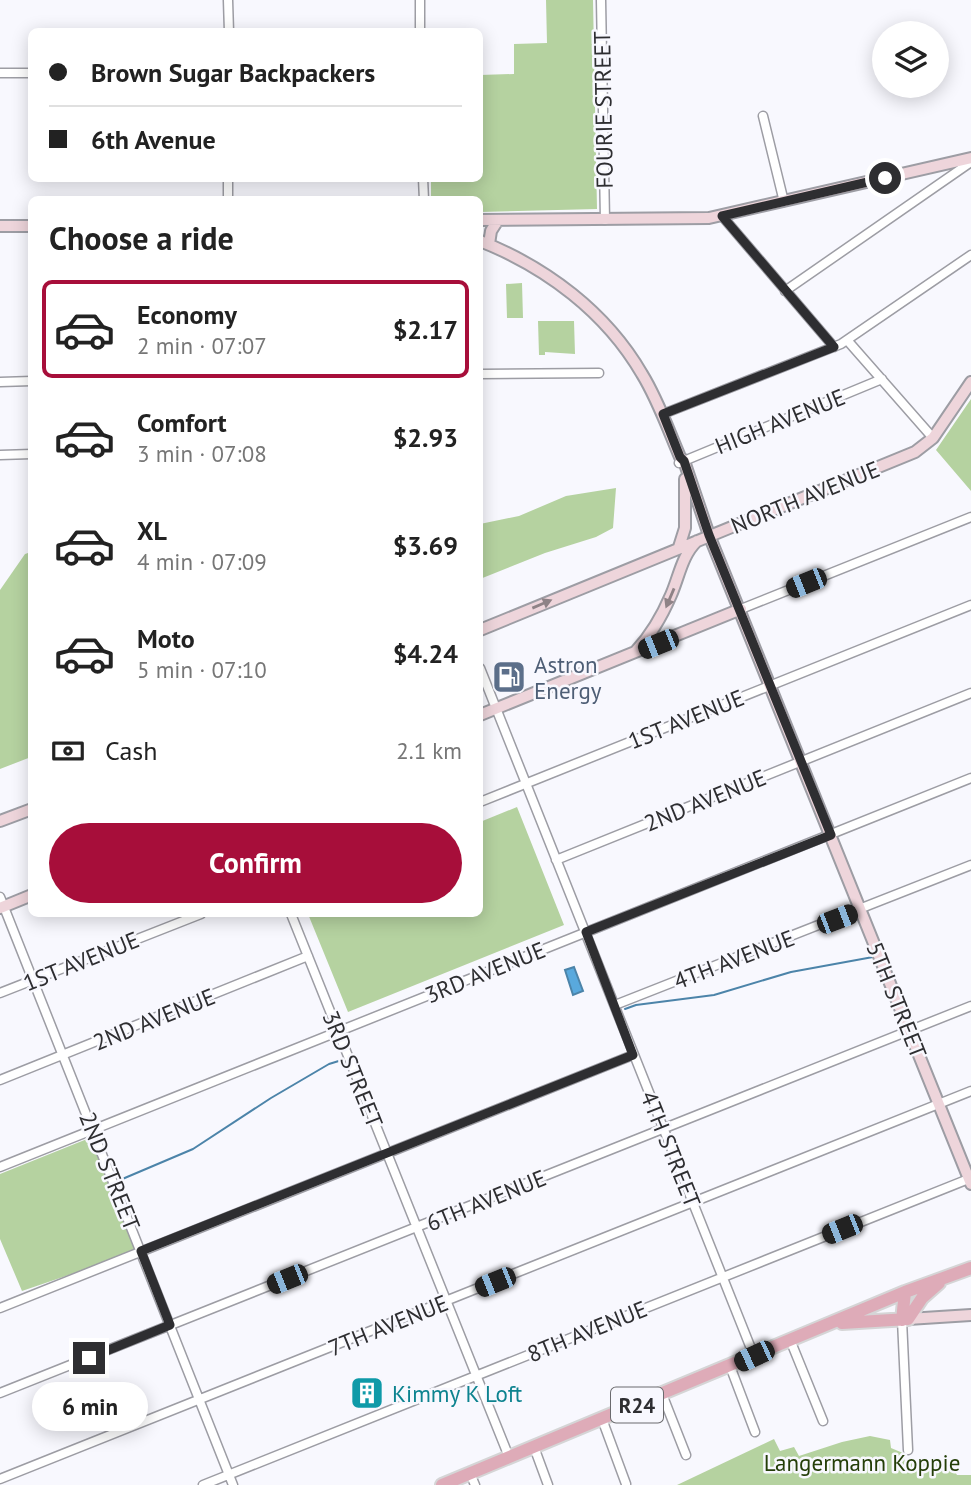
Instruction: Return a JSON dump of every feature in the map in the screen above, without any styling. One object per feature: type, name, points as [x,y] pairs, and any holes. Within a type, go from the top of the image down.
[{"type":"main road","name":"R24","points":[[442,1485],[473,1479],[509,1457],[971,1268]]},
{"type":"main road","name":"R24","points":[[831,1324],[905,1320],[922,1298],[948,1277]]},
{"type":"main road","points":[[905,1293],[905,1320]]},
{"type":"street","points":[[228,0],[229,28]]},
{"type":"street","points":[[420,0],[420,28]]},
{"type":"street","name":"FOURIE STREET","points":[[601,0],[605,220]]},
{"type":"street","points":[[0,73],[28,72]]},
{"type":"street","points":[[763,116],[784,202]]},
{"type":"street","points":[[483,220],[722,216],[971,160]]},
{"type":"street","points":[[785,291],[971,160]]},
{"type":"street","points":[[722,216],[834,347]]},
{"type":"street","points":[[498,220],[484,243],[537,268],[590,309],[618,339],[642,373],[663,414],[681,460]]},
{"type":"street","points":[[0,226],[28,226]]},
{"type":"street","points":[[663,414],[834,347],[971,255]]},
{"type":"street","points":[[847,340],[933,438],[971,382]]},
{"type":"street","points":[[483,374],[599,373]]},
{"type":"street","name":"HIGH AVENUE","points":[[681,460],[882,379]]},
{"type":"street","points":[[0,382],[28,381]]},
{"type":"street","name":"NORTH AVENUE","points":[[483,629],[915,452],[933,438]]},
{"type":"street","points":[[0,455],[28,454]]},
{"type":"street","name":"5TH STREET","points":[[681,460],[685,479],[698,503]]},
{"type":"street","name":"5TH STREET","points":[[681,460],[697,496],[704,537],[741,609],[970,1180]]},
{"type":"street","points":[[684,561],[674,549],[685,528],[685,479]]},
{"type":"street","points":[[483,714],[971,517]]},
{"type":"street","points":[[634,654],[656,625],[671,596],[688,550],[704,537]]},
{"type":"street","name":"1ST AVENUE","points":[[483,801],[971,604]]},
{"type":"street","name":"4TH STREET","points":[[483,676],[754,1356]]},
{"type":"street","name":"2ND AVENUE","points":[[556,860],[971,693]]},
{"type":"street","name":"3RD AVENUE","points":[[0,1167],[971,778]]},
{"type":"street","points":[[0,821],[28,810]]},
{"type":"street","name":"4TH AVENUE","points":[[615,1006],[971,865]]},
{"type":"street","points":[[1,904],[28,896]]},
{"type":"street","name":"2ND STREET","points":[[1,904],[233,1485]]},
{"type":"street","name":"1ST AVENUE","points":[[0,993],[193,917]]},
{"type":"street","name":"3RD STREET","points":[[292,917],[509,1457]]},
{"type":"street","name":"2ND AVENUE","points":[[0,1080],[308,956]]},
{"type":"street","name":"6TH AVENUE","points":[[0,1393],[971,1006]]},
{"type":"street","points":[[0,1308],[633,1055]]},
{"type":"street","name":"7TH AVENUE","points":[[0,1479],[971,1091]]},
{"type":"street","name":"8TH AVENUE","points":[[203,1485],[970,1180]]},
{"type":"street","points":[[908,1450],[905,1320],[971,1315]]},
{"type":"street","points":[[791,1342],[823,1422]]},
{"type":"street","points":[[730,1366],[755,1432]]},
{"type":"street","points":[[662,1394],[686,1455]]},
{"type":"street","points":[[602,1419],[626,1484]]},
{"type":"street","points":[[534,1447],[548,1485]]},
{"type":"green space","points":[[546,0],[593,0],[597,209],[483,212],[483,196],[431,196],[431,182],[483,182],[483,75],[514,74],[514,44],[547,43]]},
{"type":"green space","points":[[522,283],[523,318],[507,318],[506,284]]},
{"type":"green space","points":[[538,321],[574,321],[575,354],[545,352],[545,355],[539,355]]},
{"type":"green space","points":[[971,399],[971,491],[936,450]]},
{"type":"green space","points":[[616,488],[613,528],[596,537],[545,553],[483,578],[483,523],[519,516],[566,496]]},
{"type":"green space","points":[[28,553],[28,758],[0,769],[0,590]]},
{"type":"green space","points":[[517,807],[564,925],[348,1012],[309,917],[483,917],[483,821]]},
{"type":"green space","points":[[92,1137],[136,1252],[22,1291],[0,1239],[0,1174]]},
{"type":"green space","name":"Langermann Koppie","points":[[870,1436],[890,1440],[891,1448],[903,1453],[905,1462],[948,1460],[957,1475],[971,1475],[971,1485],[677,1485],[774,1439],[780,1451],[794,1447],[799,1456]]},
{"type":"water","points":[[574,967],[583,991],[573,995],[565,970]]},
{"type":"waterway","points":[[625,1009],[636,1005],[714,995],[791,972],[873,957]]},
{"type":"waterway","points":[[120,1180],[193,1149],[271,1098],[329,1064],[342,1060]]},
{"type":"place","name":"Astron Energy","points":[[509,677]]},
{"type":"place","name":"Kimmy K Loft","points":[[367,1393]]},
{"type":"route","points":[[89,1358],[170,1325],[141,1251],[633,1055],[586,932],[831,835],[709,535],[684,461],[663,414],[834,347],[722,216],[885,178]]}]
